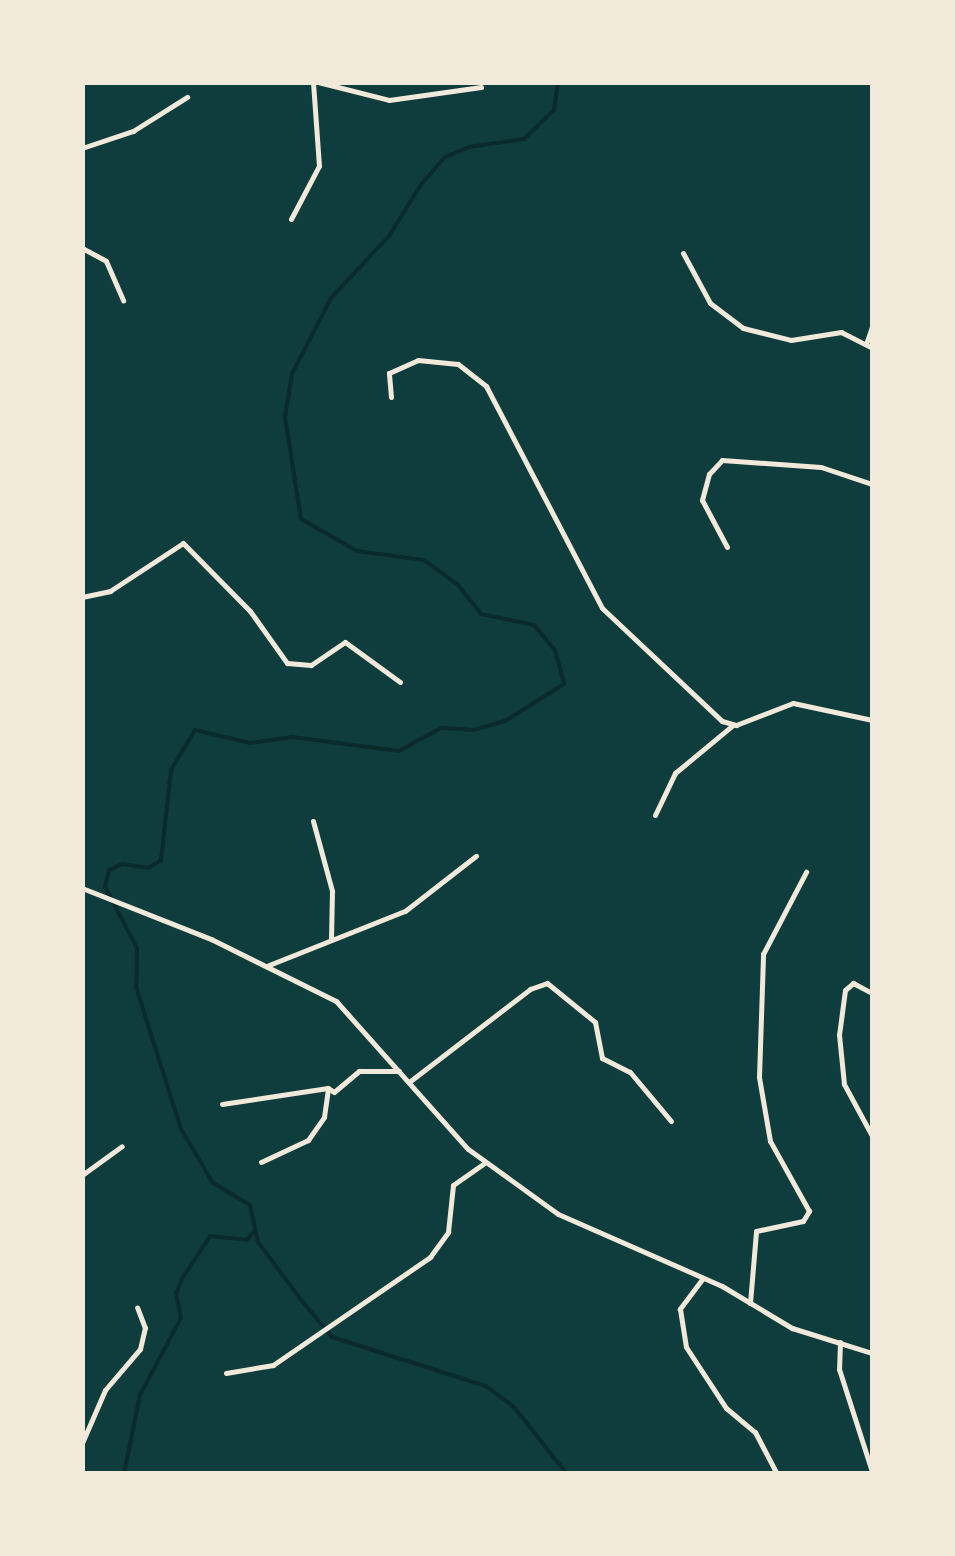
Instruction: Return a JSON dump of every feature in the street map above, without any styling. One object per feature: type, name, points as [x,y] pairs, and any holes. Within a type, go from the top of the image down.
[{"type":"street","points":[[290,219],[318,166],[316,82],[389,100],[481,88]]},
{"type":"street","points":[[82,148],[133,131],[187,97]]},
{"type":"street","points":[[82,248],[106,261],[123,300]]},
{"type":"street","points":[[683,253],[710,304],[743,328],[791,340],[841,332],[869,346],[872,327]]},
{"type":"street","points":[[391,397],[388,373],[418,360],[458,364],[486,386],[610,619],[689,694],[733,725]]},
{"type":"street","points":[[727,547],[702,500],[709,474],[722,460],[821,467],[872,484]]},
{"type":"street","points":[[82,597],[110,591],[183,543],[250,610],[287,663],[310,665],[345,642],[400,682]]},
{"type":"street","points":[[82,558],[82,584]]},
{"type":"street","points":[[655,815],[675,773],[733,725],[793,703],[872,720]]},
{"type":"street","points":[[314,820],[332,891],[331,940]]},
{"type":"street","points":[[269,965],[421,902],[476,856]]},
{"type":"street","points":[[750,1302],[756,1231],[803,1221],[809,1211],[768,1134],[759,1077],[763,954],[806,872]]},
{"type":"street","points":[[82,888],[269,965],[336,1001],[484,1163],[578,1225],[703,1278],[792,1328],[872,1353]]},
{"type":"street","points":[[409,1082],[530,989],[547,983],[595,1022],[602,1058],[630,1072],[671,1121]]},
{"type":"street","points":[[871,1134],[844,1084],[839,1034],[845,990],[853,983],[872,992]]},
{"type":"street","points":[[222,1104],[328,1088],[334,1092],[360,1071],[401,1072]]},
{"type":"street","points":[[261,1162],[308,1140],[324,1117],[328,1088]]},
{"type":"street","points":[[82,1174],[122,1146]]},
{"type":"street","points":[[226,1374],[273,1365],[430,1256],[450,1224],[453,1185],[484,1163]]},
{"type":"street","points":[[703,1278],[680,1309],[686,1347],[726,1408],[755,1432],[777,1474]]},
{"type":"street","points":[[82,1443],[105,1390],[140,1349],[145,1328],[137,1307]]},
{"type":"street","points":[[840,1342],[840,1368],[872,1472]]},
{"type":"waterway","points":[[558,82],[554,110],[524,139],[469,147],[445,157],[422,183],[389,236],[331,298],[292,374],[285,417],[301,519],[357,551],[424,560],[457,584],[481,614],[534,625],[555,650],[564,684],[505,721],[473,730],[441,728],[399,751],[292,737],[250,743],[195,730],[171,770],[161,860],[148,868],[122,864],[109,870],[105,887],[137,948],[136,987],[181,1129],[213,1183],[250,1205],[258,1242],[302,1301],[332,1337],[486,1386],[514,1407],[567,1474]]},
{"type":"waterway","points":[[124,1474],[140,1395],[181,1318],[176,1294],[183,1277],[210,1236],[247,1240],[255,1230]]}]
